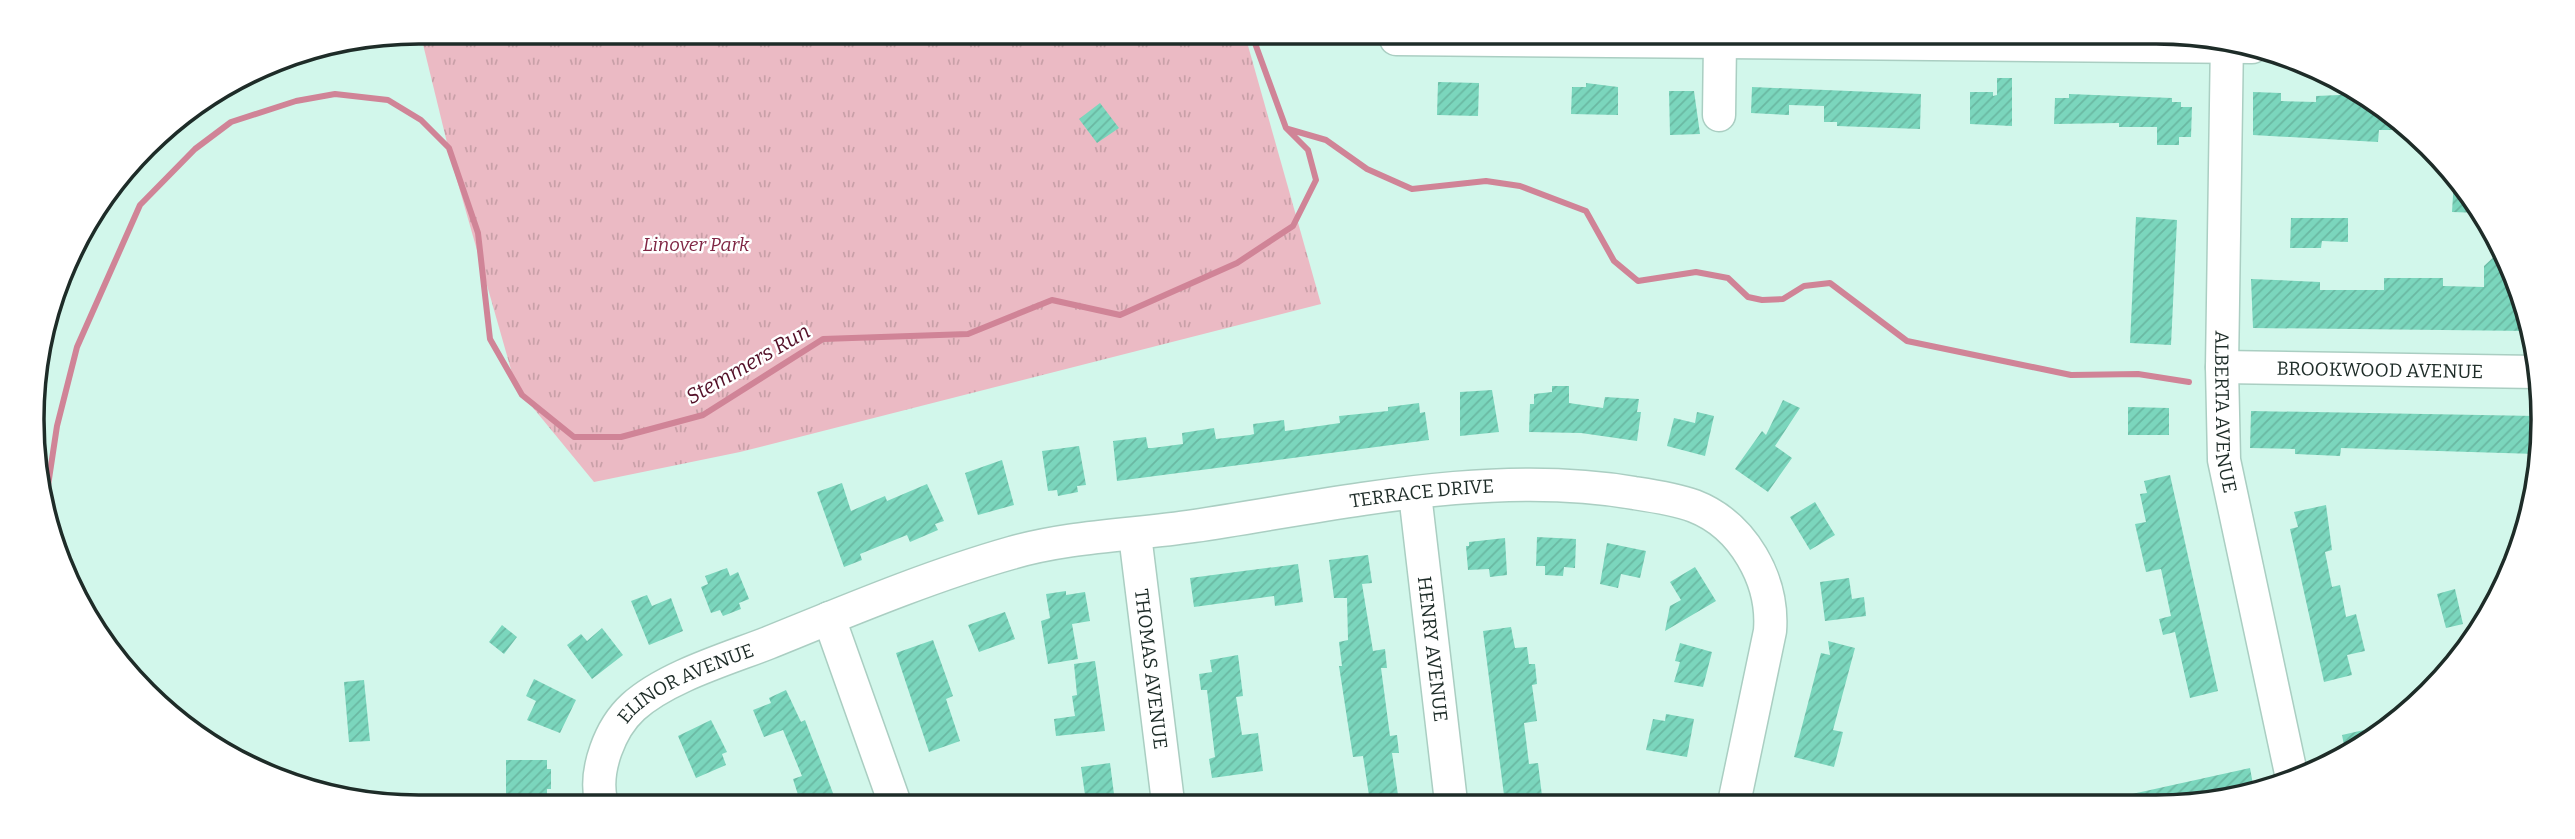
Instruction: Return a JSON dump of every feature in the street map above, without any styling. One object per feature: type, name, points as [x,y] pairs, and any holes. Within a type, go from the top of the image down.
[{"type":"street","points":[[1719,116],[1720,44]]},
{"type":"street","name":"ALBERTA AVENUE","points":[[2235,52],[2222,367],[2224,460],[2290,770]]},
{"type":"street","name":"BROOKWOOD AVENUE","points":[[2222,367],[2528,372]]},
{"type":"street","name":"TERRACE DRIVE","points":[[829,618],[1013,552],[1416,494],[1514,485],[1562,484],[1617,490],[1693,506],[1730,528],[1756,564],[1772,609],[1766,658],[1735,795]]},
{"type":"street","name":"HENRY AVENUE","points":[[1416,494],[1450,795]]},
{"type":"street","name":"THOMAS AVENUE","points":[[1135,535],[1167,795]]},
{"type":"street","points":[[829,618],[892,795]]},
{"type":"street","name":"ELINOR AVENUE","points":[[601,795],[600,779],[608,745],[632,708],[656,691],[708,666],[829,618]]},
{"type":"green space","name":"Linover Park","points":[[423,44],[1248,44],[1321,304],[740,452],[594,482],[516,387],[451,159]]},
{"type":"building","points":[[1997,78],[2012,78],[2012,126],[1970,124],[1970,92],[1993,92],[1993,96],[1997,95]]},
{"type":"building","points":[[1438,82],[1479,83],[1478,116],[1437,115]]},
{"type":"building","points":[[1586,83],[1618,87],[1618,115],[1571,114],[1572,87],[1586,87]]},
{"type":"building","points":[[1752,87],[1921,94],[1920,129],[1837,126],[1837,122],[1824,122],[1824,106],[1789,105],[1789,115],[1751,113]]},
{"type":"building","points":[[1669,91],[1694,91],[1700,134],[1670,135]]},
{"type":"building","points":[[2253,92],[2281,93],[2281,101],[2316,102],[2316,96],[2344,95],[2395,130],[2379,130],[2378,142],[2253,135]]},
{"type":"building","points":[[2069,94],[2172,98],[2172,102],[2181,102],[2181,107],[2192,107],[2191,137],[2179,137],[2179,145],[2157,145],[2157,127],[2119,127],[2119,123],[2054,124],[2055,98],[2069,98]]},
{"type":"building","points":[[1100,103],[1119,128],[1097,143],[1079,119]]},
{"type":"building","points":[[2453,190],[2469,213],[2452,212]]},
{"type":"building","points":[[2136,217],[2177,220],[2171,345],[2130,343]]},
{"type":"building","points":[[2291,218],[2348,218],[2348,242],[2322,241],[2321,248],[2290,248]]},
{"type":"building","points":[[2494,257],[2503,276],[2520,331],[2253,328],[2251,279],[2320,282],[2320,290],[2384,290],[2384,278],[2443,278],[2443,286],[2484,287],[2484,266]]},
{"type":"building","points":[[1552,386],[1569,386],[1569,403],[1603,408],[1605,397],[1639,399],[1637,412],[1641,412],[1637,441],[1581,433],[1529,432],[1530,404],[1534,404],[1534,394],[1552,392]]},
{"type":"building","points":[[1492,390],[1499,432],[1460,436],[1460,392]]},
{"type":"building","points":[[1783,400],[1800,408],[1775,446],[1792,458],[1768,492],[1735,469],[1762,431],[1766,435]]},
{"type":"building","points":[[1419,403],[1420,413],[1425,412],[1429,440],[1117,481],[1113,441],[1146,437],[1148,448],[1152,448],[1183,444],[1182,433],[1214,428],[1216,439],[1250,435],[1254,434],[1253,424],[1284,420],[1285,431],[1340,423],[1339,416],[1388,411],[1388,407]]},
{"type":"building","points":[[2128,407],[2169,408],[2169,435],[2128,435]]},
{"type":"building","points":[[2251,411],[2531,416],[2529,454],[2341,448],[2340,456],[2295,454],[2295,449],[2250,448]]},
{"type":"building","points":[[1697,412],[1714,416],[1705,456],[1667,446],[1674,418],[1695,423]]},
{"type":"building","points":[[1079,446],[1086,485],[1077,486],[1078,492],[1058,496],[1057,490],[1048,491],[1042,451]]},
{"type":"building","points":[[1002,460],[1014,505],[978,515],[965,473]]},
{"type":"building","points":[[2170,475],[2218,691],[2190,698],[2175,632],[2163,635],[2159,619],[2171,616],[2161,569],[2146,572],[2135,524],[2146,522],[2140,494],[2147,493],[2144,481]]},
{"type":"building","points":[[842,483],[851,511],[885,496],[887,501],[927,484],[944,521],[935,524],[938,530],[910,542],[907,535],[860,554],[862,560],[844,567],[817,492]]},
{"type":"building","points":[[1815,502],[1835,535],[1810,550],[1790,517]]},
{"type":"building","points":[[2326,505],[2332,550],[2325,552],[2332,587],[2340,585],[2346,617],[2356,614],[2365,651],[2347,655],[2352,675],[2324,682],[2290,529],[2298,527],[2294,512]]},
{"type":"building","points":[[1537,537],[1576,539],[1575,568],[1564,567],[1563,576],[1545,575],[1545,566],[1536,566]]},
{"type":"building","points":[[1505,538],[1507,575],[1490,577],[1489,569],[1468,570],[1466,546],[1469,546],[1469,542]]},
{"type":"building","points":[[1607,543],[1646,551],[1640,578],[1621,574],[1618,588],[1600,584]]},
{"type":"building","points":[[1368,555],[1372,583],[1362,584],[1373,651],[1385,649],[1387,668],[1381,668],[1390,736],[1397,735],[1399,753],[1392,753],[1398,795],[1369,795],[1363,756],[1353,757],[1339,666],[1342,666],[1339,642],[1348,640],[1347,598],[1334,598],[1329,560]]},
{"type":"building","points":[[1298,564],[1303,602],[1275,606],[1274,596],[1194,607],[1190,578]]},
{"type":"building","points":[[1695,567],[1716,601],[1665,631],[1670,606],[1681,600],[1670,582]]},
{"type":"building","points":[[727,568],[730,576],[738,572],[749,599],[739,603],[741,609],[723,616],[720,610],[711,613],[701,587],[708,584],[705,576]]},
{"type":"building","points":[[1849,578],[1852,599],[1864,597],[1866,616],[1825,621],[1820,582]]},
{"type":"building","points":[[2455,589],[2463,624],[2446,628],[2437,594]]},
{"type":"building","points":[[1066,591],[1066,595],[1085,592],[1090,621],[1072,624],[1078,659],[1048,664],[1041,621],[1050,618],[1046,594]]},
{"type":"building","points":[[647,595],[652,606],[671,598],[683,631],[649,645],[631,601]]},
{"type":"building","points":[[1005,612],[1015,639],[979,652],[968,625]]},
{"type":"building","points":[[502,625],[517,637],[504,654],[489,642]]},
{"type":"building","points":[[1511,627],[1515,648],[1527,647],[1529,664],[1535,664],[1537,684],[1532,685],[1537,721],[1524,723],[1529,764],[1538,763],[1542,795],[1504,795],[1483,631]]},
{"type":"building","points":[[602,628],[623,655],[592,679],[567,645],[581,634],[587,641]]},
{"type":"building","points":[[933,640],[953,696],[946,699],[960,741],[929,752],[896,653]]},
{"type":"building","points":[[1828,641],[1855,648],[1833,730],[1843,732],[1834,767],[1794,757],[1821,653],[1830,655]]},
{"type":"building","points":[[1680,643],[1712,652],[1703,687],[1674,682],[1680,662],[1675,661]]},
{"type":"building","points":[[1238,655],[1243,696],[1236,697],[1242,735],[1258,733],[1263,771],[1212,778],[1209,759],[1215,757],[1207,690],[1201,690],[1199,674],[1212,672],[1210,660]]},
{"type":"building","points":[[1095,661],[1105,731],[1056,736],[1054,719],[1075,716],[1072,696],[1077,695],[1074,664]]},
{"type":"building","points":[[534,679],[576,700],[560,733],[527,720],[536,701],[526,696]]},
{"type":"building","points":[[364,680],[370,741],[349,742],[344,682]]},
{"type":"building","points":[[786,690],[801,722],[805,720],[834,795],[798,795],[793,779],[802,776],[783,730],[764,737],[753,710],[771,703],[769,698]]},
{"type":"building","points":[[1666,714],[1694,719],[1687,757],[1646,750],[1653,719],[1665,721]]},
{"type":"building","points":[[711,720],[727,752],[722,754],[726,765],[696,778],[678,736]]},
{"type":"building","points":[[2368,729],[2344,744],[2342,735]]},
{"type":"building","points":[[506,760],[547,760],[547,769],[551,769],[551,789],[547,789],[547,795],[506,795]]},
{"type":"building","points":[[1110,763],[1114,795],[1085,795],[1081,767]]},
{"type":"building","points":[[2250,768],[2253,782],[2205,792],[2128,795]]},
{"type":"waterway","name":"Stemmers Run","points":[[49,480],[57,426],[77,347],[140,205],[195,149],[231,122],[296,101],[335,94],[388,100],[421,120],[449,148],[478,233],[490,339],[522,395],[574,437],[621,437],[703,415],[823,339],[968,334],[1052,300],[1120,315],[1237,263],[1293,226],[1316,180],[1308,150],[1286,128],[1255,44]]},
{"type":"waterway","points":[[1288,129],[1326,140],[1367,169],[1412,189],[1486,181],[1520,186],[1586,211],[1614,261],[1638,281],[1696,272],[1728,278],[1748,297],[1762,300],[1783,299],[1804,286],[1830,283],[1907,341],[2071,375],[2138,374],[2189,382]]}]
